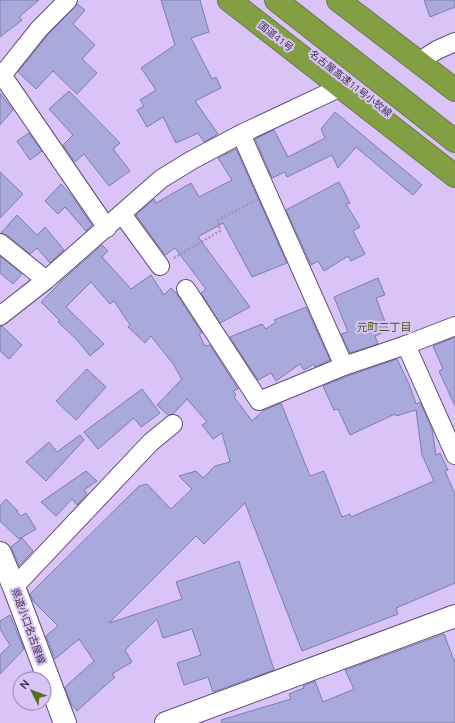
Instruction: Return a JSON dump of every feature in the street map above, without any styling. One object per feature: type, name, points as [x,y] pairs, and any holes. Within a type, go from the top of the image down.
[{"type":"highway","name":"国道41号","points":[[229,0],[455,176]]},
{"type":"highway","name":"名古屋高速11号小牧線","points":[[246,0],[455,166]]},
{"type":"highway","points":[[276,0],[450,132]]},
{"type":"highway","points":[[294,0],[450,132]]},
{"type":"highway","points":[[338,0],[455,90]]},
{"type":"street","points":[[68,0],[38,29],[1,75],[107,228]]},
{"type":"street","points":[[418,62],[437,50],[455,42]]},
{"type":"street","points":[[0,316],[46,280],[161,179],[192,160],[241,134],[341,87]]},
{"type":"street","points":[[241,134],[344,366]]},
{"type":"street","points":[[122,214],[165,263]]},
{"type":"street","points":[[0,243],[46,280]]},
{"type":"street","points":[[186,289],[259,401],[344,366],[406,345],[455,326]]},
{"type":"street","points":[[406,345],[455,455]]},
{"type":"street","points":[[14,587],[151,442],[173,424]]},
{"type":"street","name":"県道小口名古屋線","points":[[0,553],[65,723]]},
{"type":"street","points":[[166,723],[455,616]]},
{"type":"path","points":[[165,263],[220,231],[218,220],[268,193]]},
{"type":"building","points":[[0,0],[39,0],[19,17],[22,20],[0,37]]},
{"type":"building","points":[[161,0],[200,0],[209,32],[191,38],[212,79],[216,77],[221,88],[195,101],[218,134],[204,142],[198,133],[176,143],[163,117],[147,127],[137,110],[144,106],[140,100],[156,90],[141,68],[175,45]]},
{"type":"building","points":[[424,0],[455,0],[455,7],[430,17]]},
{"type":"building","points":[[77,4],[85,10],[73,24],[95,45],[82,59],[97,73],[77,94],[53,71],[36,89],[18,72],[47,36]]},
{"type":"building","points":[[69,91],[120,143],[113,149],[130,171],[109,186],[84,154],[75,162],[63,145],[73,135],[49,109]]},
{"type":"building","points":[[0,93],[13,110],[0,125]]},
{"type":"building","points":[[335,112],[422,185],[413,195],[356,147],[338,168],[332,155],[287,177],[285,172],[272,178],[255,139],[274,130],[288,157],[325,138],[321,129]]},
{"type":"building","points":[[29,133],[42,151],[30,160],[17,141]]},
{"type":"building","points":[[236,149],[287,263],[252,277],[223,223],[198,237],[250,307],[220,323],[201,293],[206,289],[175,248],[165,255],[136,215],[154,199],[156,203],[191,183],[199,197],[232,180],[218,158]]},
{"type":"building","points":[[0,172],[23,194],[0,218]]},
{"type":"building","points":[[339,182],[350,203],[346,204],[360,227],[353,231],[365,254],[351,261],[348,256],[324,271],[318,261],[311,265],[286,210]]},
{"type":"building","points":[[61,184],[71,195],[92,225],[86,231],[65,207],[58,214],[45,201]]},
{"type":"building","points":[[17,215],[37,235],[45,227],[64,250],[50,263],[37,248],[30,254],[7,235],[1,233]]},
{"type":"building","points":[[102,245],[108,251],[102,257],[131,289],[151,275],[164,295],[171,288],[176,293],[202,333],[199,334],[205,346],[210,345],[238,389],[233,391],[236,395],[234,397],[252,421],[263,411],[281,403],[310,476],[324,471],[342,517],[350,514],[351,517],[434,481],[422,455],[416,410],[396,416],[395,414],[350,435],[338,409],[334,410],[323,386],[397,359],[409,384],[416,404],[420,402],[432,429],[436,455],[440,453],[448,470],[445,471],[455,494],[455,583],[396,608],[398,614],[302,651],[245,503],[204,544],[196,536],[109,623],[182,599],[176,582],[239,561],[274,670],[213,692],[208,677],[184,685],[177,663],[201,655],[192,629],[163,638],[157,619],[125,650],[132,662],[112,674],[115,677],[77,711],[71,704],[65,687],[94,661],[79,639],[55,659],[46,636],[58,626],[33,601],[30,594],[139,486],[147,484],[171,509],[192,489],[179,476],[196,471],[203,478],[215,466],[230,462],[222,433],[213,439],[202,425],[207,422],[187,399],[173,414],[168,415],[157,405],[182,380],[174,365],[151,336],[145,343],[128,327],[130,325],[114,301],[110,304],[91,282],[66,307],[104,344],[90,356],[77,340],[58,322],[60,321],[41,302],[59,283]]},
{"type":"building","points":[[0,256],[22,274],[13,284],[0,273]]},
{"type":"building","points":[[378,278],[385,295],[376,298],[388,330],[375,336],[378,344],[350,353],[341,334],[348,332],[334,297]]},
{"type":"building","points":[[306,307],[330,360],[315,367],[314,364],[304,370],[300,364],[276,381],[271,373],[258,380],[230,337],[262,324],[266,329],[276,322],[274,320]]},
{"type":"building","points":[[0,326],[2,326],[22,345],[9,359],[0,351]]},
{"type":"building","points":[[455,337],[455,406],[439,371],[443,369],[433,346]]},
{"type":"building","points":[[87,369],[106,387],[76,420],[56,401]]},
{"type":"building","points":[[142,389],[160,413],[141,427],[134,418],[98,449],[84,432]]},
{"type":"building","points":[[80,435],[84,440],[46,481],[26,462],[49,442],[57,452]]},
{"type":"building","points":[[86,471],[97,481],[84,490],[87,494],[77,505],[72,499],[56,516],[41,502]]},
{"type":"building","points":[[6,499],[21,516],[26,513],[36,529],[19,539],[0,521],[0,506]]},
{"type":"building","points":[[22,538],[33,551],[19,566],[11,547]]},
{"type":"building","points":[[10,615],[24,649],[0,674],[0,655],[10,645],[0,629],[0,621]]},
{"type":"building","points":[[444,634],[455,663],[455,723],[222,723],[221,720],[291,699],[289,694],[304,688],[303,686],[315,681],[323,702],[354,689],[345,670]]},
{"type":"district","name":"元町二丁目","points":[[384,327]]}]
